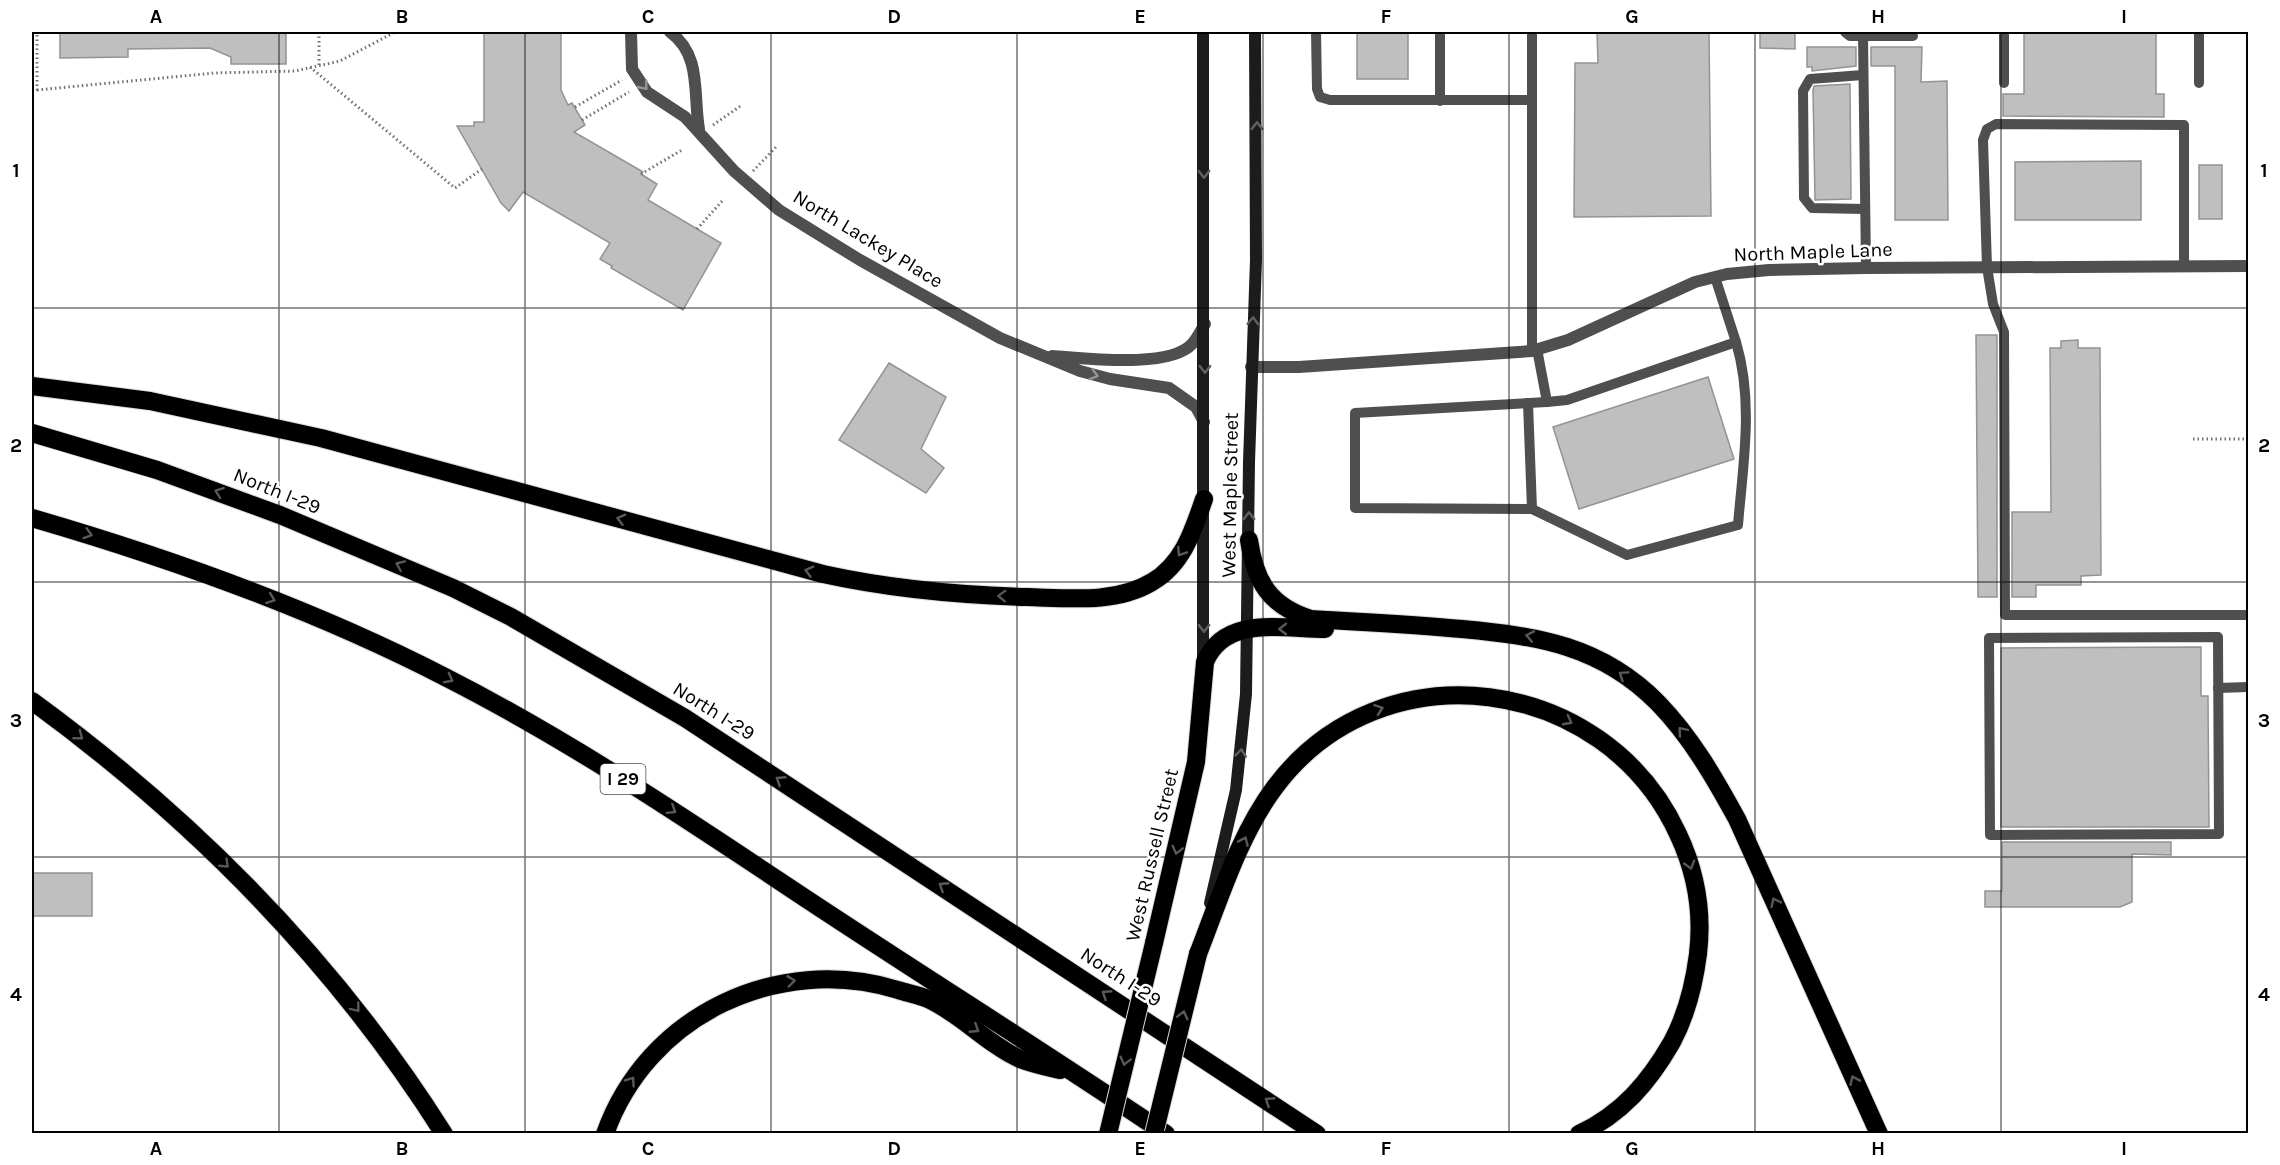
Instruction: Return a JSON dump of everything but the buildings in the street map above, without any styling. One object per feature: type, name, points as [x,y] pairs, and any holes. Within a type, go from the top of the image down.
[{"type":"highway","points":[[32,386],[150,401],[216,413],[332,441],[823,574],[906,590],[945,594],[1074,598],[1132,592],[1153,582],[1182,554],[1204,499]]},
{"type":"highway","name":"North I-29","points":[[32,433],[157,471],[280,515],[453,588],[522,623],[685,718],[1317,1134]]},
{"type":"highway","name":"I 29","points":[[32,518],[102,538],[273,600],[369,640],[445,677],[614,773],[1166,1134]]},
{"type":"highway","points":[[1249,540],[1253,567],[1260,581],[1281,606],[1294,614],[1311,619],[1529,635],[1586,654],[1616,670],[1656,701],[1689,739],[1712,772],[1737,819],[1879,1134]]},
{"type":"highway","points":[[1248,628],[1468,629]]},
{"type":"highway","name":"West Russell Street","points":[[1108,1134],[1188,803],[1196,762],[1205,662],[1209,652],[1230,633],[1248,628]]},
{"type":"highway","points":[[1154,1134],[1198,954],[1244,839],[1259,811],[1295,763],[1344,725],[1401,702],[1432,696],[1464,694],[1527,704],[1557,715],[1613,749],[1656,795],[1686,851],[1700,913],[1696,972],[1680,1026],[1656,1069],[1638,1091],[1604,1122],[1579,1134]]},
{"type":"highway","points":[[32,701],[156,798],[279,917],[375,1032],[444,1134]]},
{"type":"highway","points":[[605,1134],[626,1089],[644,1064],[669,1038],[697,1016],[750,990],[813,978],[868,982],[928,999],[1020,1058],[1081,1077]]},
{"type":"main road","name":"West Maple Street","points":[[1202,689],[1205,423],[1203,32]]},
{"type":"main road","name":"West Maple Street","points":[[1198,954],[1236,790],[1246,694],[1251,367],[1256,249],[1255,32]]},
{"type":"street","name":"North Lackey Place","points":[[631,32],[630,57],[638,80],[647,92],[699,129],[734,171],[779,210],[860,260],[1000,338],[1038,356],[1110,380],[1169,387],[1196,407],[1205,423]]},
{"type":"street","points":[[670,32],[688,51],[692,62],[699,129]]},
{"type":"street","name":"North Maple Lane","points":[[1251,367],[1299,367],[1535,350],[1568,340],[1661,296],[1715,277],[1769,270],[2248,266]]},
{"type":"street","name":"North Lackey Place","points":[[1038,356],[1095,359],[1166,356],[1192,344],[1205,324]]},
{"type":"lane","points":[[1316,32],[1317,89],[1320,97],[1342,101],[1532,100]]},
{"type":"lane","points":[[1440,32],[1440,100]]},
{"type":"lane","points":[[1532,32],[1535,350],[1547,402]]},
{"type":"lane","points":[[1845,32],[1850,36],[1913,36]]},
{"type":"lane","points":[[2004,32],[2004,83]]},
{"type":"lane","points":[[2199,32],[2199,83]]},
{"type":"lane","points":[[1863,36],[1866,268]]},
{"type":"lane","points":[[1863,75],[1810,79],[1803,91],[1804,198],[1812,208],[1865,209]]},
{"type":"lane","points":[[2184,266],[2184,125],[1996,124],[1988,129],[1983,140],[1987,267],[1993,304],[2004,332],[2005,615],[2248,615]]},
{"type":"lane","points":[[1715,277],[1736,342],[1744,367],[1747,412],[1738,525],[1626,555],[1532,509],[1355,508],[1355,413],[1567,400],[1736,342]]},
{"type":"lane","points":[[1528,403],[1532,509]]},
{"type":"lane","points":[[2218,637],[2218,688],[2219,834],[1990,835],[1989,638],[2218,637]]},
{"type":"lane","points":[[2218,688],[2248,687]]},
{"type":"path","points":[[37,32],[37,90]]},
{"type":"path","points":[[319,32],[319,65]]},
{"type":"path","points":[[32,91],[214,73],[295,71],[340,61],[395,32]]},
{"type":"path","points":[[310,67],[455,188],[482,169]]},
{"type":"path","points":[[574,107],[626,78]]},
{"type":"path","points":[[582,120],[634,90]]},
{"type":"path","points":[[713,125],[742,105]]},
{"type":"path","points":[[753,171],[777,146]]},
{"type":"path","points":[[642,174],[682,150]]},
{"type":"path","points":[[697,229],[724,199]]},
{"type":"path","points":[[2193,439],[2248,439]]}]
